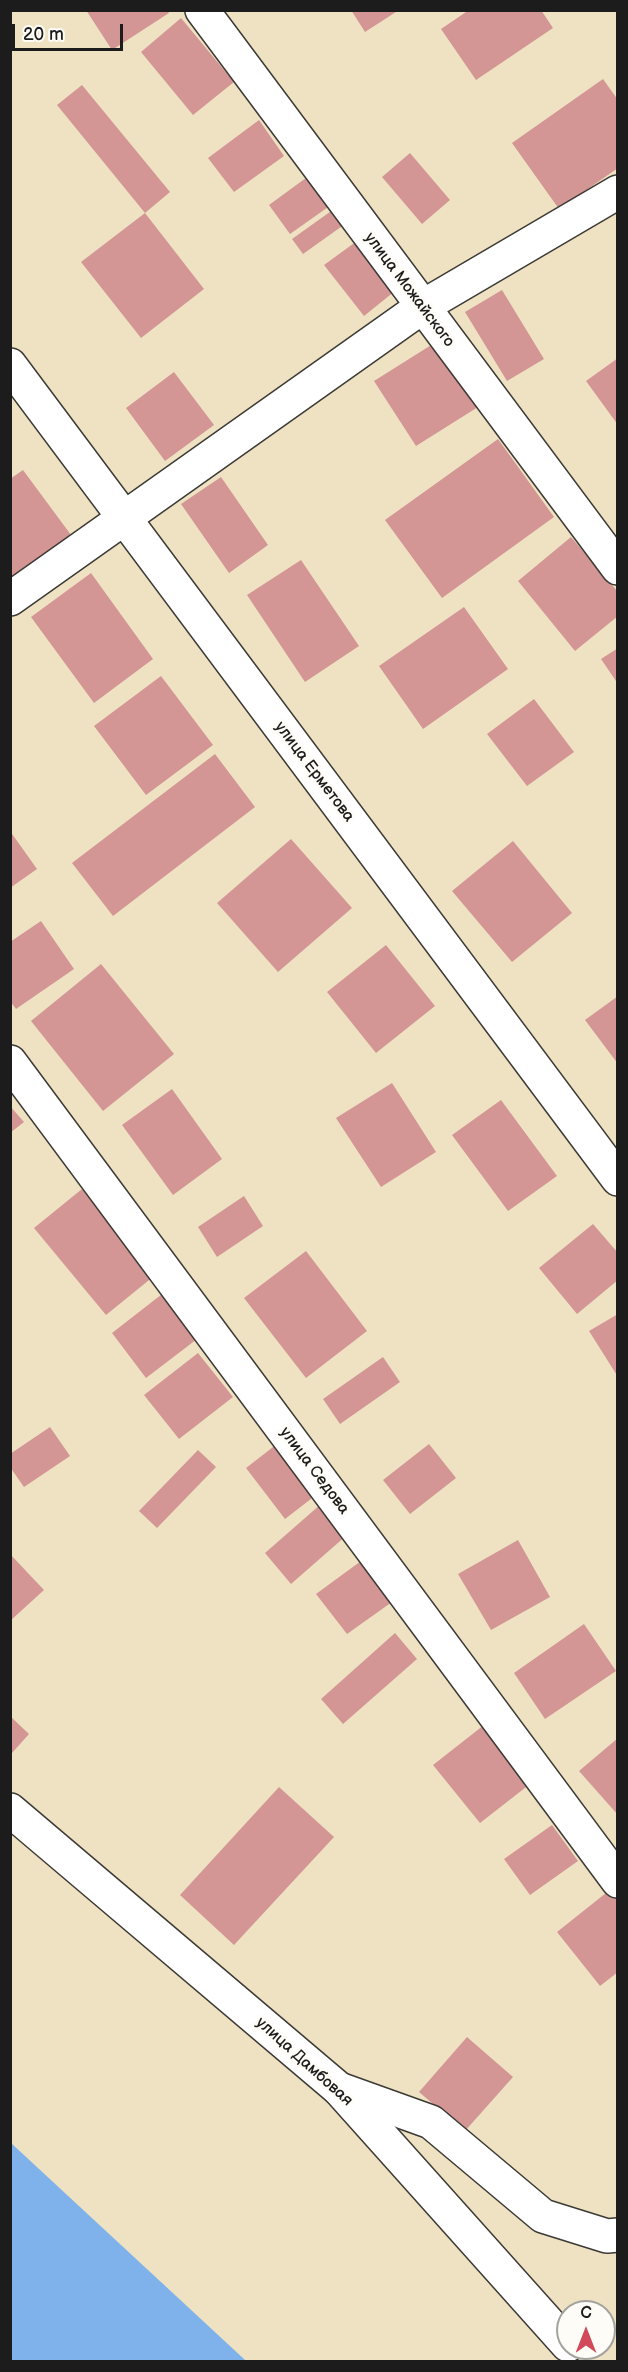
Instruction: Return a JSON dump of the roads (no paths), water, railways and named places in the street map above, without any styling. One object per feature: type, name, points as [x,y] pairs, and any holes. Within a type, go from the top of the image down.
[{"type":"street","name":"улица Можайского","points":[[202,10],[618,568]]},
{"type":"street","points":[[10,599],[422,307],[618,192]]},
{"type":"street","name":"улица Ерметова","points":[[10,365],[618,1179]]},
{"type":"street","name":"улица Седова","points":[[10,1062],[618,1881]]},
{"type":"street","name":"улица Дамбовая","points":[[10,1810],[339,2089],[556,2331]]},
{"type":"street","points":[[339,2089],[431,2122],[543,2216],[607,2236],[618,2235]]},
{"type":"water","points":[[11,2143],[244,2359],[246,2361],[11,2361]]}]
